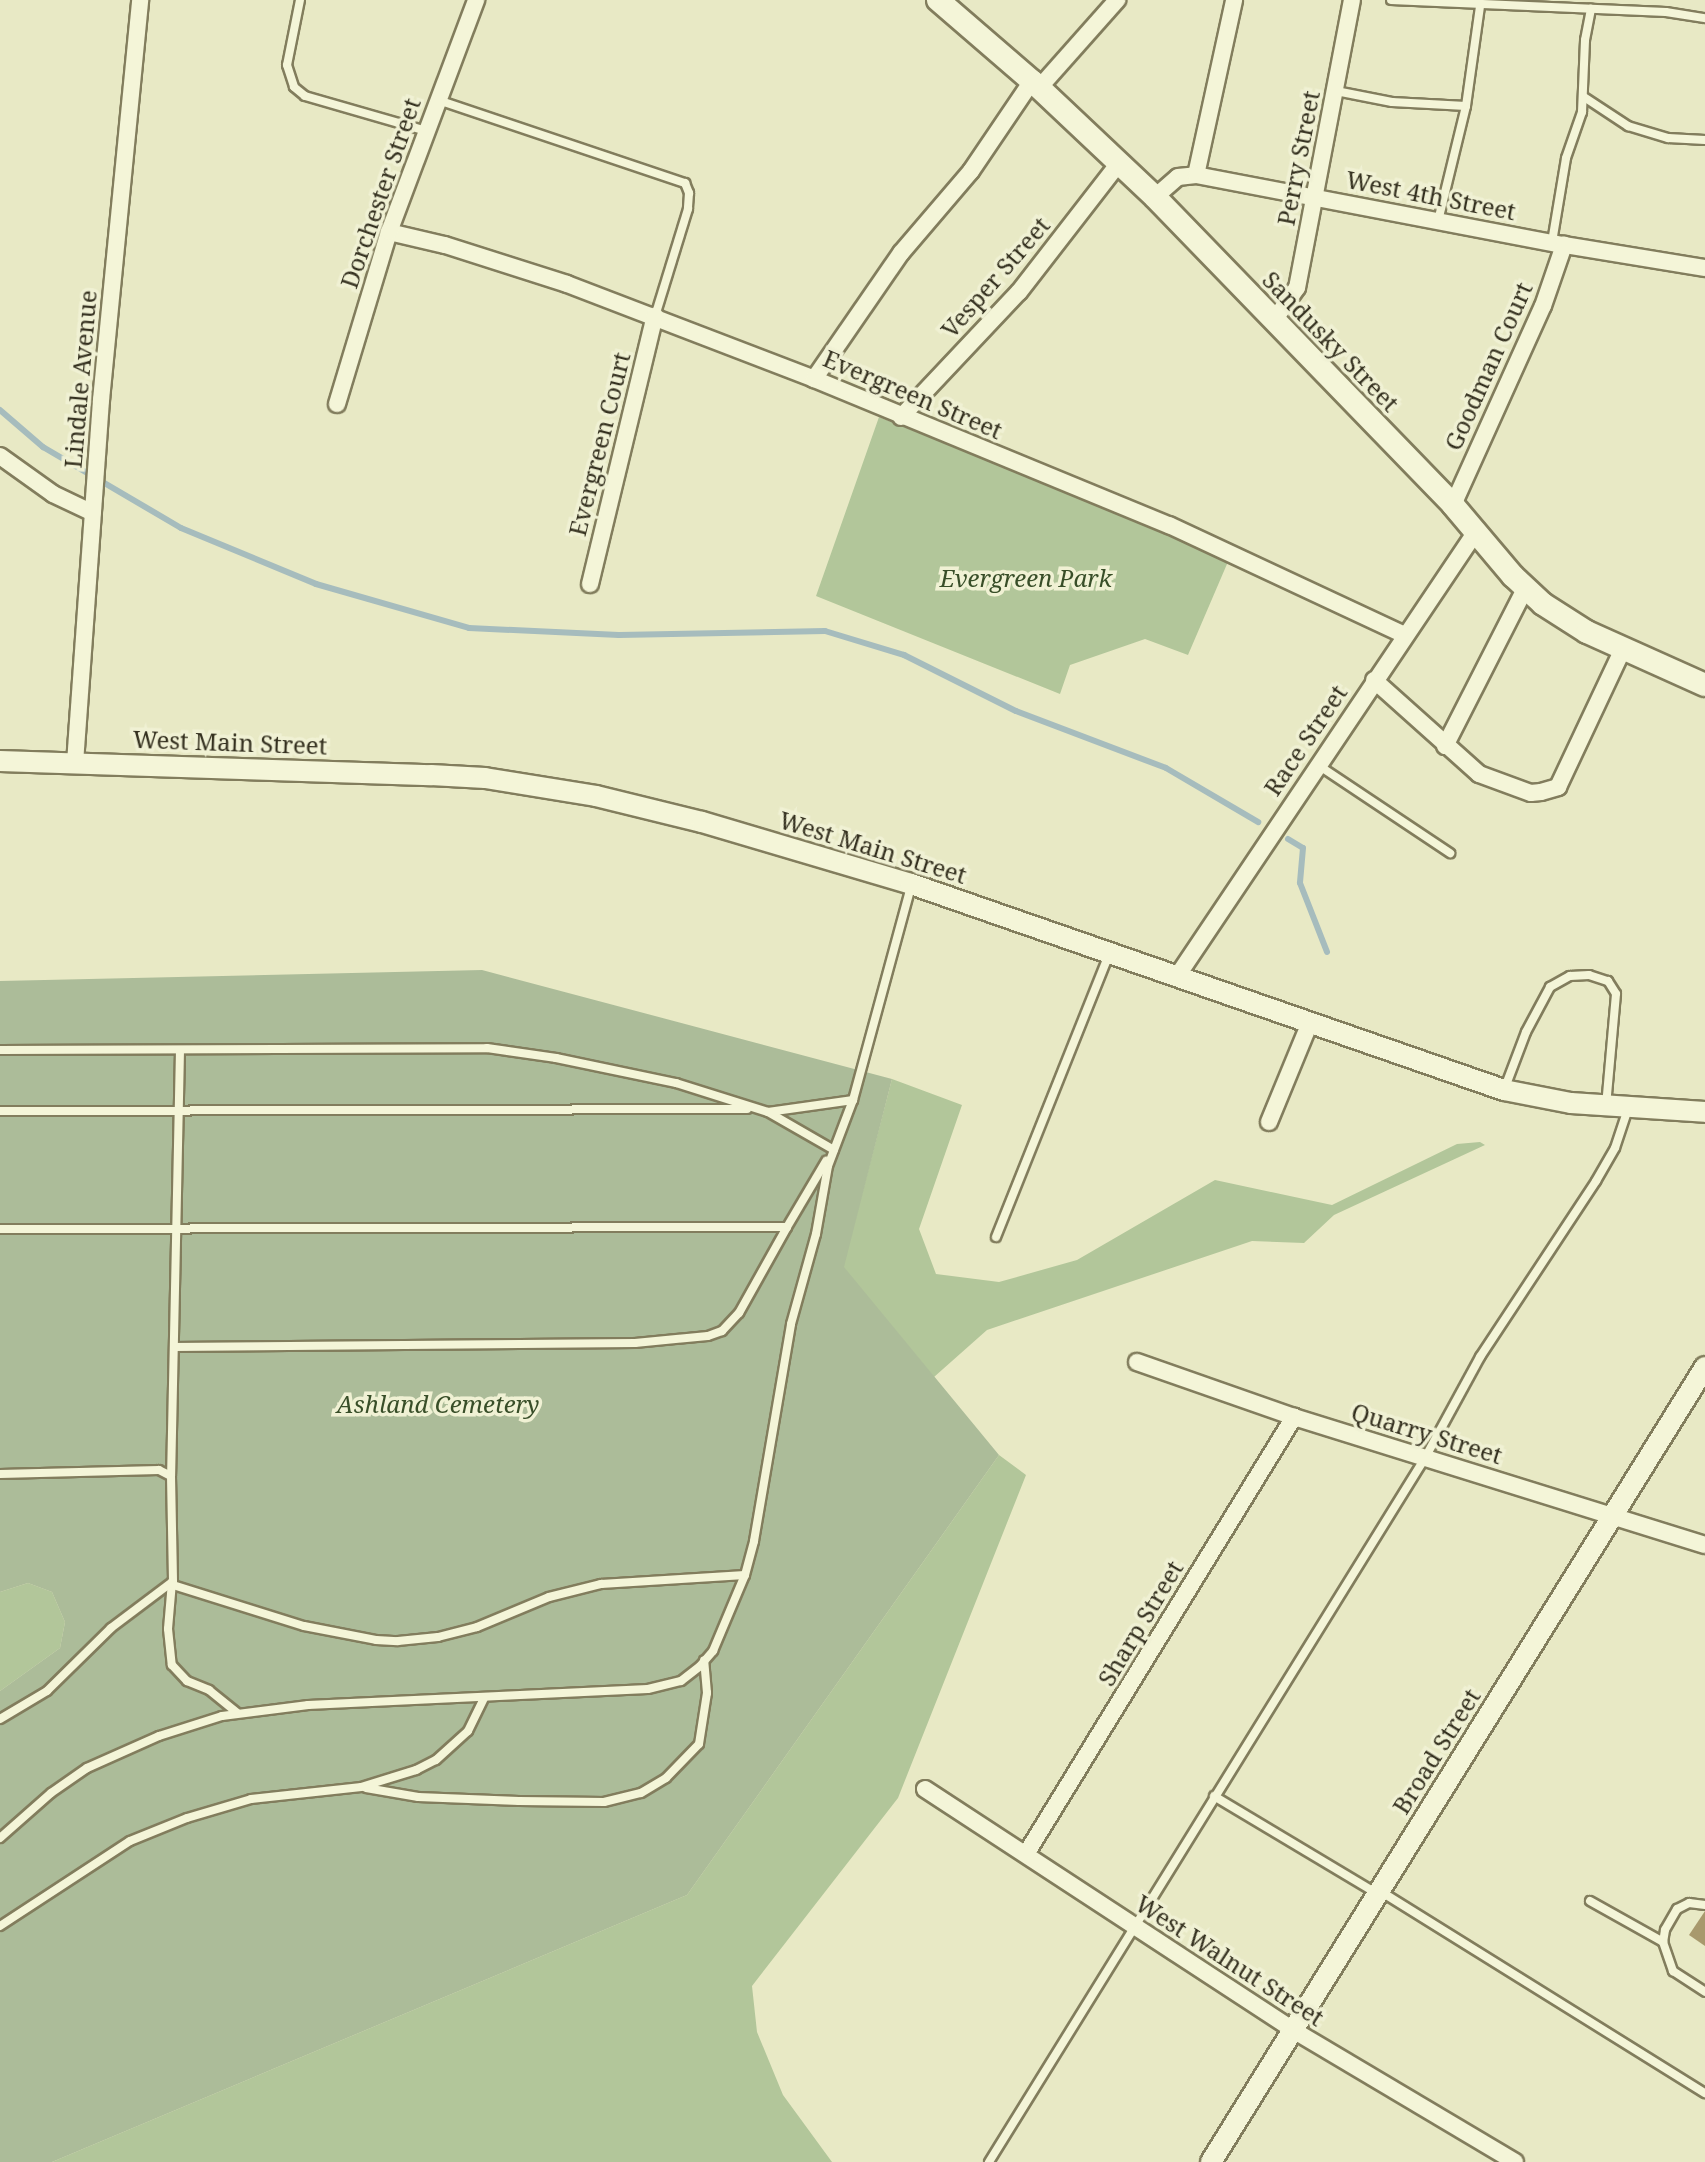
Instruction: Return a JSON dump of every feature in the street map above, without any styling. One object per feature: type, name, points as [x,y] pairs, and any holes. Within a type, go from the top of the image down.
[{"type":"main road","name":"Sandusky Street","points":[[938,0],[1036,85],[1155,197],[1477,530],[1525,589],[1565,620],[1705,685]]},
{"type":"street","name":"Lindale Avenue","points":[[75,763],[98,446],[140,0]]},
{"type":"street","name":"Dorchester Street","points":[[337,404],[389,232],[476,0]]},
{"type":"street","points":[[814,379],[901,253],[971,171],[1036,85],[1117,0]]},
{"type":"street","points":[[1155,197],[1178,177],[1196,175],[1234,0]]},
{"type":"street","name":"Perry Street","points":[[1275,319],[1297,288],[1352,0]]},
{"type":"street","name":"Vesper Street","points":[[901,417],[1019,292],[1119,163]]},
{"type":"street","name":"West 4th Street","points":[[1196,175],[1558,244],[1705,268]]},
{"type":"street","name":"Evergreen Street","points":[[389,232],[513,265],[655,316],[814,379],[1169,525],[1405,635]]},
{"type":"street","name":"Goodman Court","points":[[1453,505],[1543,306],[1558,244]]},
{"type":"street","name":"Evergreen Court","points":[[590,584],[655,316]]},
{"type":"street","points":[[0,456],[53,494],[94,507]]},
{"type":"street","name":"Race Street","points":[[1176,978],[1477,530]]},
{"type":"street","points":[[1445,746],[1525,589]]},
{"type":"street","points":[[1374,680],[1469,767],[1498,783],[1531,793],[1558,787],[1623,649]]},
{"type":"street","name":"West Main Street","points":[[0,761],[431,775],[543,786],[702,822],[911,884],[1309,1025],[1504,1090],[1606,1106],[1705,1112]]},
{"type":"street","points":[[1269,1122],[1309,1025]]},
{"type":"street","name":"Quarry Street","points":[[1137,1362],[1294,1417],[1705,1545]]},
{"type":"street","name":"Broad Street","points":[[1211,2162],[1705,1367]]},
{"type":"street","name":"Sharp Street","points":[[1026,1854],[1294,1417]]},
{"type":"street","name":"West Walnut Street","points":[[925,1789],[1293,2030],[1496,2157],[1515,2162]]},
{"type":"lane","points":[[300,0],[287,65],[294,87],[305,96],[426,131]]},
{"type":"lane","points":[[1391,0],[1480,7],[1542,4],[1666,12],[1705,18]]},
{"type":"lane","points":[[1438,221],[1466,106],[1480,7]]},
{"type":"lane","points":[[1558,244],[1566,158],[1584,97],[1585,40],[1591,9]]},
{"type":"lane","points":[[1336,91],[1392,102],[1466,106]]},
{"type":"lane","points":[[1584,97],[1628,126],[1668,138],[1705,140]]},
{"type":"lane","points":[[437,100],[685,183],[689,193],[688,209],[655,316]]},
{"type":"lane","points":[[1317,764],[1450,853]]},
{"type":"lane","points":[[0,1838],[51,1793],[87,1768],[159,1736],[237,1713],[308,1705],[648,1689],[681,1681],[713,1651],[745,1575],[761,1511],[791,1324],[835,1148],[853,1100],[911,884]]},
{"type":"lane","points":[[996,1237],[1109,953]]},
{"type":"lane","points":[[1504,1090],[1526,1032],[1550,987],[1570,976],[1589,975],[1608,981],[1618,1004],[1606,1106]]},
{"type":"lane","points":[[0,1050],[509,1050],[676,1083],[768,1112],[835,1148]]},
{"type":"lane","points":[[180,1050],[171,1476],[172,1582],[168,1613],[172,1665],[187,1681],[209,1690],[237,1713]]},
{"type":"lane","points":[[768,1112],[853,1100]]},
{"type":"lane","points":[[989,2162],[1425,1458],[1480,1357],[1596,1181],[1615,1148],[1629,1108]]},
{"type":"lane","points":[[0,1111],[756,1109]]},
{"type":"lane","points":[[174,1347],[620,1343],[708,1336],[722,1331],[739,1313],[835,1148]]},
{"type":"lane","points":[[0,1229],[787,1227]]},
{"type":"lane","points":[[0,1474],[159,1470],[171,1476]]},
{"type":"lane","points":[[172,1582],[182,1590],[304,1626],[364,1639],[398,1641],[477,1627],[549,1597],[601,1584],[655,1578],[707,1579],[745,1575]]},
{"type":"lane","points":[[0,1719],[47,1691],[111,1628],[172,1582]]},
{"type":"lane","points":[[361,1787],[418,1797],[519,1801],[604,1802],[641,1793],[666,1778],[699,1744],[707,1693],[704,1660]]},
{"type":"lane","points":[[0,1926],[130,1841],[187,1818],[251,1799],[361,1787],[391,1780],[436,1760],[468,1731],[484,1698]]},
{"type":"lane","points":[[1214,1796],[1379,1892],[1705,2093]]},
{"type":"lane","points":[[1590,1901],[1663,1942]]},
{"type":"lane","points":[[1705,1905],[1689,1903],[1677,1909],[1665,1930],[1663,1942],[1673,1971],[1705,1992]]},
{"type":"green space","name":"Evergreen Park","points":[[879,417],[1230,557],[1188,655],[1145,639],[1070,665],[1060,694],[816,596]]},
{"type":"green space","name":"Ashland Cemetery","points":[[482,970],[892,1079],[844,1267],[999,1455],[687,1895],[52,2162],[0,2162],[0,1691],[60,1648],[65,1622],[52,1592],[28,1583],[0,1592],[0,981]]},
{"type":"green space","points":[[892,1079],[962,1105],[919,1229],[936,1274],[999,1282],[1077,1260],[1215,1180],[1332,1205],[1457,1144],[1480,1142],[1485,1145],[1334,1215],[1304,1243],[1252,1241],[987,1330],[934,1377],[843,1267]]},
{"type":"green space","points":[[999,1455],[1026,1475],[898,1798],[752,1986],[757,2032],[783,2095],[832,2162],[52,2162],[687,1895]]},
{"type":"green space","points":[[28,1583],[52,1592],[65,1622],[60,1648],[0,1691],[0,1592]]},
{"type":"waterway","points":[[0,410],[43,447],[181,528],[316,584],[469,628],[619,635],[825,631],[904,655],[1016,711],[1166,768],[1258,822]]},
{"type":"waterway","points":[[1288,839],[1303,848],[1300,883],[1327,952]]}]
